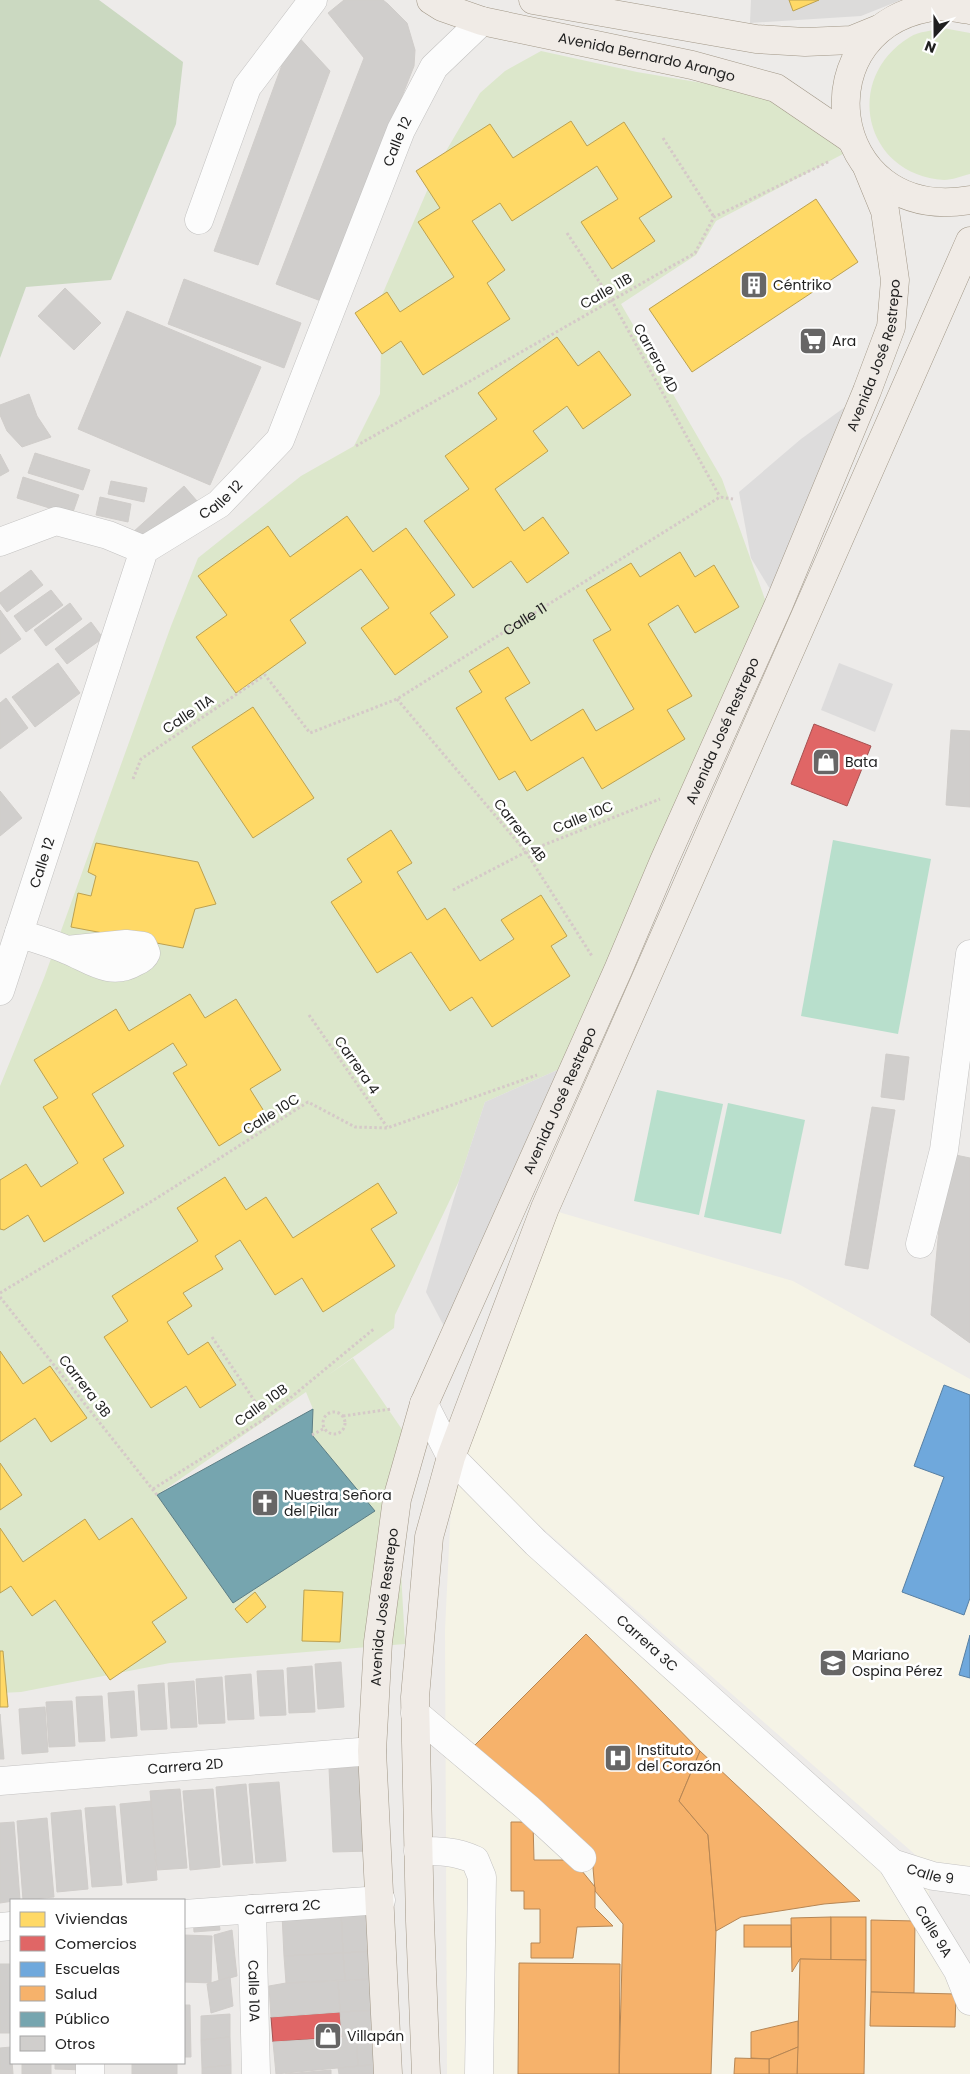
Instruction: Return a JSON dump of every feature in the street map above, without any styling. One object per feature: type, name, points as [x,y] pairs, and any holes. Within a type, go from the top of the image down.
[{"type":"main road","name":"Avenida Bernardo Arango","points":[[431,0],[442,7],[482,21],[692,65],[776,88],[857,151],[888,186],[913,198],[942,203],[970,200]]},
{"type":"main road","points":[[533,0],[756,39],[805,42],[852,40],[880,28],[909,12],[948,3],[970,10]]},
{"type":"main road","name":"Avenida José Restrepo","points":[[388,2074],[381,1900],[372,1751],[378,1642],[397,1499],[424,1404],[578,1061],[698,783],[779,604],[867,391],[891,327],[895,280],[885,211],[857,151],[844,109],[848,79],[860,51],[880,28]]},
{"type":"main road","name":"Avenida José Restrepo","points":[[426,2074],[418,1851],[416,1713],[429,1537],[451,1457],[545,1208],[970,241]]},
{"type":"street","points":[[199,220],[247,87],[313,0]]},
{"type":"street","name":"Calle 12","points":[[0,991],[144,550],[219,504],[280,440],[401,130],[434,67],[482,21]]},
{"type":"street","points":[[0,542],[56,521],[108,535],[144,550]]},
{"type":"street","points":[[19,933],[67,950]]},
{"type":"street","points":[[920,1244],[944,1150],[970,954]]},
{"type":"street","name":"Carrera 3C","points":[[424,1404],[451,1457],[536,1543],[892,1863]]},
{"type":"street","points":[[416,1713],[529,1809],[582,1858]]},
{"type":"street","name":"Carrera 2D","points":[[0,1781],[372,1751]]},
{"type":"street","points":[[418,1851],[448,1851],[462,1854],[475,1860],[482,1877],[479,2074]]},
{"type":"street","name":"Calle 9","points":[[892,1863],[933,1876],[970,1881]]},
{"type":"street","name":"Calle 9A","points":[[892,1863],[958,1971],[970,2001]]},
{"type":"street","name":"Carrera 2C","points":[[185,1914],[381,1900]]},
{"type":"street","name":"Calle 10A","points":[[252,1909],[256,2074]]},
{"type":"path","points":[[663,138],[714,217],[857,151]]},
{"type":"path","name":"Calle 11B","points":[[356,446],[695,253],[714,217]]},
{"type":"path","name":"Carrera 4D","points":[[567,233],[612,301],[720,497]]},
{"type":"path","points":[[720,497],[733,499]]},
{"type":"path","name":"Calle 11","points":[[265,675],[310,733],[396,700],[720,497]]},
{"type":"path","name":"Calle 11A","points":[[132,780],[142,759],[265,675]]},
{"type":"path","name":"Carrera 4B","points":[[396,700],[526,852],[611,986]]},
{"type":"path","name":"Calle 10C","points":[[453,890],[526,852],[698,783]]},
{"type":"path","name":"Carrera 4","points":[[309,1015],[387,1128]]},
{"type":"path","name":"Calle 10C","points":[[0,1293],[158,1198],[308,1102],[355,1127],[387,1128],[578,1061]]},
{"type":"path","name":"Carrera 3B","points":[[0,1297],[157,1496]]},
{"type":"path","name":"Calle 10B","points":[[152,1489],[266,1418],[375,1328]]},
{"type":"path","points":[[212,1337],[266,1418]]},
{"type":"path","points":[[343,1416],[344,1424],[341,1432],[332,1434],[325,1428],[323,1421],[327,1414],[335,1412],[343,1416],[424,1404]]},
{"type":"path","points":[[312,1435],[325,1428]]},
{"type":"shaded area","points":[[751,0],[901,0],[861,16],[750,23]]},
{"type":"shaded area","points":[[867,391],[779,604],[751,558],[739,492],[801,439]]},
{"type":"shaded area","points":[[839,663],[893,684],[875,732],[821,710]]},
{"type":"shaded area","points":[[578,1061],[457,1351],[426,1292],[485,1102]]},
{"type":"shaded area","points":[[545,1208],[793,1281],[970,1379],[970,1873],[935,1872],[484,1477],[928,1885],[933,1929],[970,2004],[970,2074],[447,2074],[445,1630],[452,1485]]},
{"type":"green space","points":[[0,0],[99,0],[183,62],[176,124],[111,280],[26,287],[0,358]]},
{"type":"green space","points":[[943,28],[970,33],[970,174],[944,180],[917,174],[895,161],[880,143],[872,122],[870,99],[875,76],[889,55],[914,35]]},
{"type":"green space","points":[[541,51],[637,72],[756,92],[833,140],[843,154],[716,221],[696,255],[621,304],[722,479],[772,619],[578,1061],[485,1102],[459,1181],[395,1315],[394,1328],[328,1375],[353,1358],[412,1444],[397,1499],[405,1644],[170,1663],[21,1692],[0,1693],[0,1086],[44,978],[171,626],[198,558],[301,476],[354,446],[380,394],[381,344],[373,316],[439,163],[480,93],[505,71]],"holes":[[[306,1392],[313,1409],[312,1435],[374,1511],[233,1603],[157,1495]]]},
{"type":"green space","points":[[833,840],[931,859],[898,1034],[801,1016]]},
{"type":"green space","points":[[657,1090],[723,1104],[699,1215],[634,1201]]},
{"type":"green space","points":[[728,1103],[805,1120],[781,1234],[704,1217]]},
{"type":"building: Viviendas","points":[[789,0],[819,0],[793,11]]},
{"type":"building: Viviendas","points":[[571,121],[587,146],[624,122],[672,197],[639,218],[655,241],[612,269],[581,222],[618,199],[597,166],[512,221],[500,203],[472,221],[505,270],[487,283],[510,319],[423,375],[401,341],[382,354],[355,313],[387,292],[400,312],[454,277],[418,222],[440,208],[416,171],[490,124],[513,158]]},
{"type":"building: Viviendas","name":"Céntriko","points":[[816,199],[858,262],[692,372],[649,309]]},
{"type":"building: Viviendas","points":[[557,337],[578,366],[599,351],[631,395],[583,429],[567,406],[533,431],[548,451],[495,489],[524,531],[543,517],[569,553],[527,583],[511,561],[473,588],[424,521],[469,489],[445,456],[497,419],[478,393]]},
{"type":"building: Viviendas","points":[[347,516],[373,552],[406,528],[455,595],[430,613],[448,637],[395,675],[361,628],[389,608],[361,569],[290,620],[306,643],[236,693],[196,637],[227,615],[198,576],[268,526],[290,557]]},
{"type":"building: Viviendas","points":[[680,552],[695,577],[714,565],[739,607],[695,633],[678,605],[648,624],[692,696],[667,710],[685,739],[602,789],[583,757],[527,791],[515,771],[499,780],[456,708],[482,692],[469,671],[508,647],[530,683],[505,698],[531,741],[583,709],[596,731],[634,709],[593,640],[611,630],[586,590],[631,563],[640,577]]},
{"type":"building: Viviendas","points":[[253,707],[314,798],[253,838],[192,747]]},
{"type":"building: Viviendas","points":[[391,830],[412,863],[397,872],[427,920],[445,908],[480,961],[514,939],[501,920],[541,895],[567,936],[551,946],[570,976],[492,1027],[472,997],[450,1011],[411,952],[377,973],[331,902],[362,882],[347,859]]},
{"type":"building: Viviendas","points":[[96,843],[198,862],[216,904],[195,909],[183,948],[71,927],[78,893],[91,896],[96,876],[88,872]]},
{"type":"building: Viviendas","points":[[190,994],[205,1018],[236,999],[281,1070],[250,1089],[267,1116],[219,1146],[173,1073],[187,1065],[173,1043],[92,1094],[124,1146],[103,1159],[124,1193],[44,1242],[28,1215],[4,1230],[0,1229],[0,1180],[26,1164],[41,1187],[78,1163],[43,1107],[58,1098],[34,1060],[116,1009],[129,1031]]},
{"type":"building: Viviendas","points":[[225,1177],[246,1210],[266,1197],[293,1238],[378,1183],[397,1213],[371,1229],[395,1266],[323,1312],[302,1278],[275,1295],[240,1240],[215,1256],[223,1269],[183,1293],[192,1306],[167,1322],[188,1355],[208,1342],[236,1385],[200,1408],[186,1386],[151,1408],[104,1337],[128,1321],[112,1296],[198,1241],[177,1208]]},
{"type":"building: Viviendas","points":[[0,1351],[23,1384],[50,1366],[87,1418],[51,1442],[35,1418],[0,1442]]},
{"type":"building: Viviendas","points":[[0,1463],[22,1495],[0,1510]]},
{"type":"building: Viviendas","points":[[132,1518],[187,1598],[152,1622],[166,1642],[110,1680],[55,1600],[32,1616],[11,1586],[0,1593],[0,1528],[23,1562],[85,1519],[99,1540]]},
{"type":"building: Viviendas","points":[[304,1590],[343,1592],[340,1642],[302,1641]]},
{"type":"building: Viviendas","points":[[255,1592],[266,1607],[247,1623],[235,1609]]},
{"type":"building: Viviendas","points":[[0,1651],[3,1651],[8,1707],[0,1707]]},
{"type":"building: Comercios","points":[[814,724],[871,746],[847,806],[791,784]]},
{"type":"building: Comercios","points":[[340,2012],[342,2037],[273,2042],[271,2017]]},
{"type":"building: Escuelas","points":[[944,1385],[970,1395],[970,1598],[964,1615],[902,1592],[944,1477],[914,1466]]},
{"type":"building: Escuelas","points":[[970,1635],[970,1678],[959,1675]]},
{"type":"building: Salud","points":[[586,1634],[700,1751],[679,1801],[708,1835],[716,1931],[711,2074],[619,2074],[623,1924],[595,1891],[592,1856],[473,1747]]},
{"type":"building: Salud","points":[[700,1751],[860,1901],[824,1904],[741,1917],[716,1931],[708,1835],[679,1801]]},
{"type":"building: Salud","points":[[511,1822],[533,1822],[534,1860],[573,1860],[595,1887],[595,1908],[613,1926],[577,1927],[573,1958],[531,1958],[531,1943],[540,1943],[540,1909],[524,1909],[524,1891],[511,1891]]},
{"type":"building: Salud","points":[[831,1917],[831,1960],[800,1959],[792,1972],[791,1918]]},
{"type":"building: Salud","points":[[831,1917],[866,1917],[866,1960],[831,1960]]},
{"type":"building: Salud","points":[[871,1920],[915,1921],[914,1993],[871,1992]]},
{"type":"building: Salud","points":[[744,1925],[791,1925],[791,1947],[744,1947]]},
{"type":"building: Salud","points":[[800,1959],[866,1960],[864,2074],[797,2074]]},
{"type":"building: Salud","points":[[519,1963],[620,1964],[619,2074],[518,2074]]},
{"type":"building: Salud","points":[[871,1992],[956,1994],[955,2027],[870,2026]]},
{"type":"building: Salud","points":[[798,2021],[798,2047],[769,2059],[751,2058],[751,2032]]},
{"type":"building: Salud","points":[[798,2047],[797,2074],[769,2074],[769,2059]]},
{"type":"building: Salud","points":[[735,2058],[769,2059],[769,2074],[734,2074]]},
{"type":"building: Público","name":"Nuestra Señora del Pilar","points":[[313,1409],[312,1435],[375,1511],[233,1603],[157,1495]]},
{"type":"building: Otros","points":[[344,0],[383,0],[388,4],[407,23],[415,50],[414,66],[321,301],[276,284],[364,58],[328,13]]},
{"type":"building: Otros","points":[[294,32],[330,71],[258,265],[214,251]]},
{"type":"building: Otros","points":[[184,279],[301,323],[284,368],[168,324]]},
{"type":"building: Otros","points":[[65,288],[101,323],[74,350],[38,316]]},
{"type":"building: Otros","points":[[127,311],[261,367],[210,485],[78,429]]},
{"type":"building: Otros","points":[[29,394],[37,416],[51,437],[22,447],[7,431],[0,415],[0,405]]},
{"type":"building: Otros","points":[[35,453],[90,470],[83,490],[28,473]]},
{"type":"building: Otros","points":[[0,454],[9,471],[0,476]]},
{"type":"building: Otros","points":[[23,477],[79,495],[72,515],[17,498]]},
{"type":"building: Otros","points":[[111,481],[147,488],[144,502],[108,494]]},
{"type":"building: Otros","points":[[184,486],[197,501],[145,548],[132,533]]},
{"type":"building: Otros","points":[[100,497],[131,504],[128,522],[96,515]]},
{"type":"building: Otros","points":[[31,570],[43,585],[7,612],[0,603],[0,593]]},
{"type":"building: Otros","points":[[51,590],[63,605],[26,632],[14,616]]},
{"type":"building: Otros","points":[[70,603],[82,619],[46,646],[34,630]]},
{"type":"building: Otros","points":[[0,610],[21,639],[0,654]]},
{"type":"building: Otros","points":[[91,622],[103,638],[67,664],[55,649]]},
{"type":"building: Otros","points":[[58,663],[80,693],[35,727],[12,697]]},
{"type":"building: Otros","points":[[6,698],[28,728],[0,749],[0,703]]},
{"type":"building: Otros","points":[[951,730],[970,731],[970,807],[946,805]]},
{"type":"building: Otros","points":[[0,791],[22,818],[0,836]]},
{"type":"building: Otros","points":[[886,1054],[909,1057],[904,1100],[881,1097]]},
{"type":"building: Otros","points":[[872,1107],[895,1110],[868,1269],[845,1265]]},
{"type":"building: Otros","points":[[946,1153],[970,1158],[970,1343],[931,1315]]},
{"type":"building: Otros","points":[[341,1662],[344,1707],[318,1709],[315,1664]]},
{"type":"building: Otros","points":[[312,1666],[315,1712],[289,1713],[287,1668]]},
{"type":"building: Otros","points":[[283,1670],[286,1715],[260,1716],[257,1671]]},
{"type":"building: Otros","points":[[251,1674],[254,1719],[228,1720],[225,1676]]},
{"type":"building: Otros","points":[[222,1677],[225,1723],[199,1724],[196,1679]]},
{"type":"building: Otros","points":[[194,1681],[197,1727],[171,1728],[168,1683]]},
{"type":"building: Otros","points":[[164,1683],[167,1729],[141,1730],[138,1685]]},
{"type":"building: Otros","points":[[134,1691],[137,1736],[111,1738],[108,1693]]},
{"type":"building: Otros","points":[[102,1696],[105,1741],[79,1742],[76,1697]]},
{"type":"building: Otros","points":[[72,1701],[75,1746],[49,1747],[46,1702]]},
{"type":"building: Otros","points":[[45,1707],[48,1752],[22,1754],[19,1709]]},
{"type":"building: Otros","points":[[0,1714],[4,1759],[0,1759]]},
{"type":"building: Otros","points":[[367,1767],[371,1851],[333,1852],[329,1768]]},
{"type":"building: Otros","points":[[279,1782],[286,1861],[256,1863],[249,1784]]},
{"type":"building: Otros","points":[[246,1784],[253,1863],[223,1865],[216,1787]]},
{"type":"building: Otros","points":[[180,1789],[187,1868],[157,1870],[150,1791]]},
{"type":"building: Otros","points":[[213,1789],[220,1867],[190,1870],[183,1791]]},
{"type":"building: Otros","points":[[151,1801],[157,1880],[127,1883],[120,1804]]},
{"type":"building: Otros","points":[[115,1806],[122,1885],[92,1887],[85,1808]]},
{"type":"building: Otros","points":[[81,1810],[88,1889],[57,1892],[51,1813]]},
{"type":"building: Otros","points":[[47,1818],[54,1897],[23,1899],[17,1821]]},
{"type":"building: Otros","points":[[14,1822],[20,1899],[10,1899],[10,1902],[0,1903],[0,1823]]},
{"type":"building: Otros","points":[[373,1910],[374,1951],[343,1953],[341,1911]]},
{"type":"building: Otros","points":[[341,1911],[343,1953],[284,1956],[282,1914]]},
{"type":"building: Otros","points":[[218,1912],[220,1930],[194,1932],[193,1915]]},
{"type":"building: Otros","points":[[232,1930],[237,1976],[219,1981],[214,1935]]},
{"type":"building: Otros","points":[[185,1935],[212,1936],[211,1983],[185,1982]]},
{"type":"building: Otros","points":[[374,1951],[376,1979],[345,1980],[343,1953]]},
{"type":"building: Otros","points":[[343,1953],[345,1980],[286,1983],[284,1956]]},
{"type":"building: Otros","points":[[0,1964],[10,1964],[10,2033],[0,2033]]},
{"type":"building: Otros","points":[[230,1977],[233,2006],[211,2013],[207,1984]]},
{"type":"building: Otros","points":[[376,1979],[379,2010],[340,2012],[338,1981]]},
{"type":"building: Otros","points":[[338,1981],[340,2012],[271,2017],[269,1986],[286,1983]]},
{"type":"building: Otros","points":[[185,2005],[190,2005],[191,2057],[185,2057]]},
{"type":"building: Otros","points":[[379,2010],[380,2035],[342,2037],[340,2012]]},
{"type":"building: Otros","points":[[230,2014],[230,2037],[201,2040],[201,2016]]},
{"type":"building: Otros","points":[[380,2035],[383,2064],[358,2066],[356,2037]]},
{"type":"building: Otros","points":[[230,2037],[231,2065],[202,2068],[201,2040]]},
{"type":"building: Otros","points":[[356,2037],[358,2066],[276,2074],[273,2042]]},
{"type":"building: Otros","points":[[10,2047],[10,2064],[12,2064],[13,2074],[0,2074],[0,2048]]},
{"type":"building: Otros","points":[[22,2064],[51,2064],[51,2074],[22,2074]]},
{"type":"building: Otros","points":[[55,2064],[85,2064],[85,2070],[55,2069]]},
{"type":"building: Otros","points":[[132,2064],[177,2064],[177,2074],[132,2074]]},
{"type":"building: Otros","points":[[383,2064],[384,2074],[339,2074],[338,2068]]},
{"type":"building: Otros","points":[[231,2065],[231,2074],[202,2074],[202,2068]]},
{"type":"building: Otros","points":[[331,2070],[331,2074],[285,2074]]},
{"type":"place","name":"Céntriko","points":[[754,285]]},
{"type":"place","name":"Ara","points":[[813,341]]},
{"type":"place","name":"Bata","points":[[826,762]]},
{"type":"place","name":"Nuestra Señora del Pilar","points":[[265,1503]]},
{"type":"place","name":"Mariano Ospina Pérez","points":[[833,1663]]},
{"type":"place","name":"Instituto del Corazón","points":[[618,1758]]},
{"type":"place","name":"Villapán","points":[[328,2036]]}]
